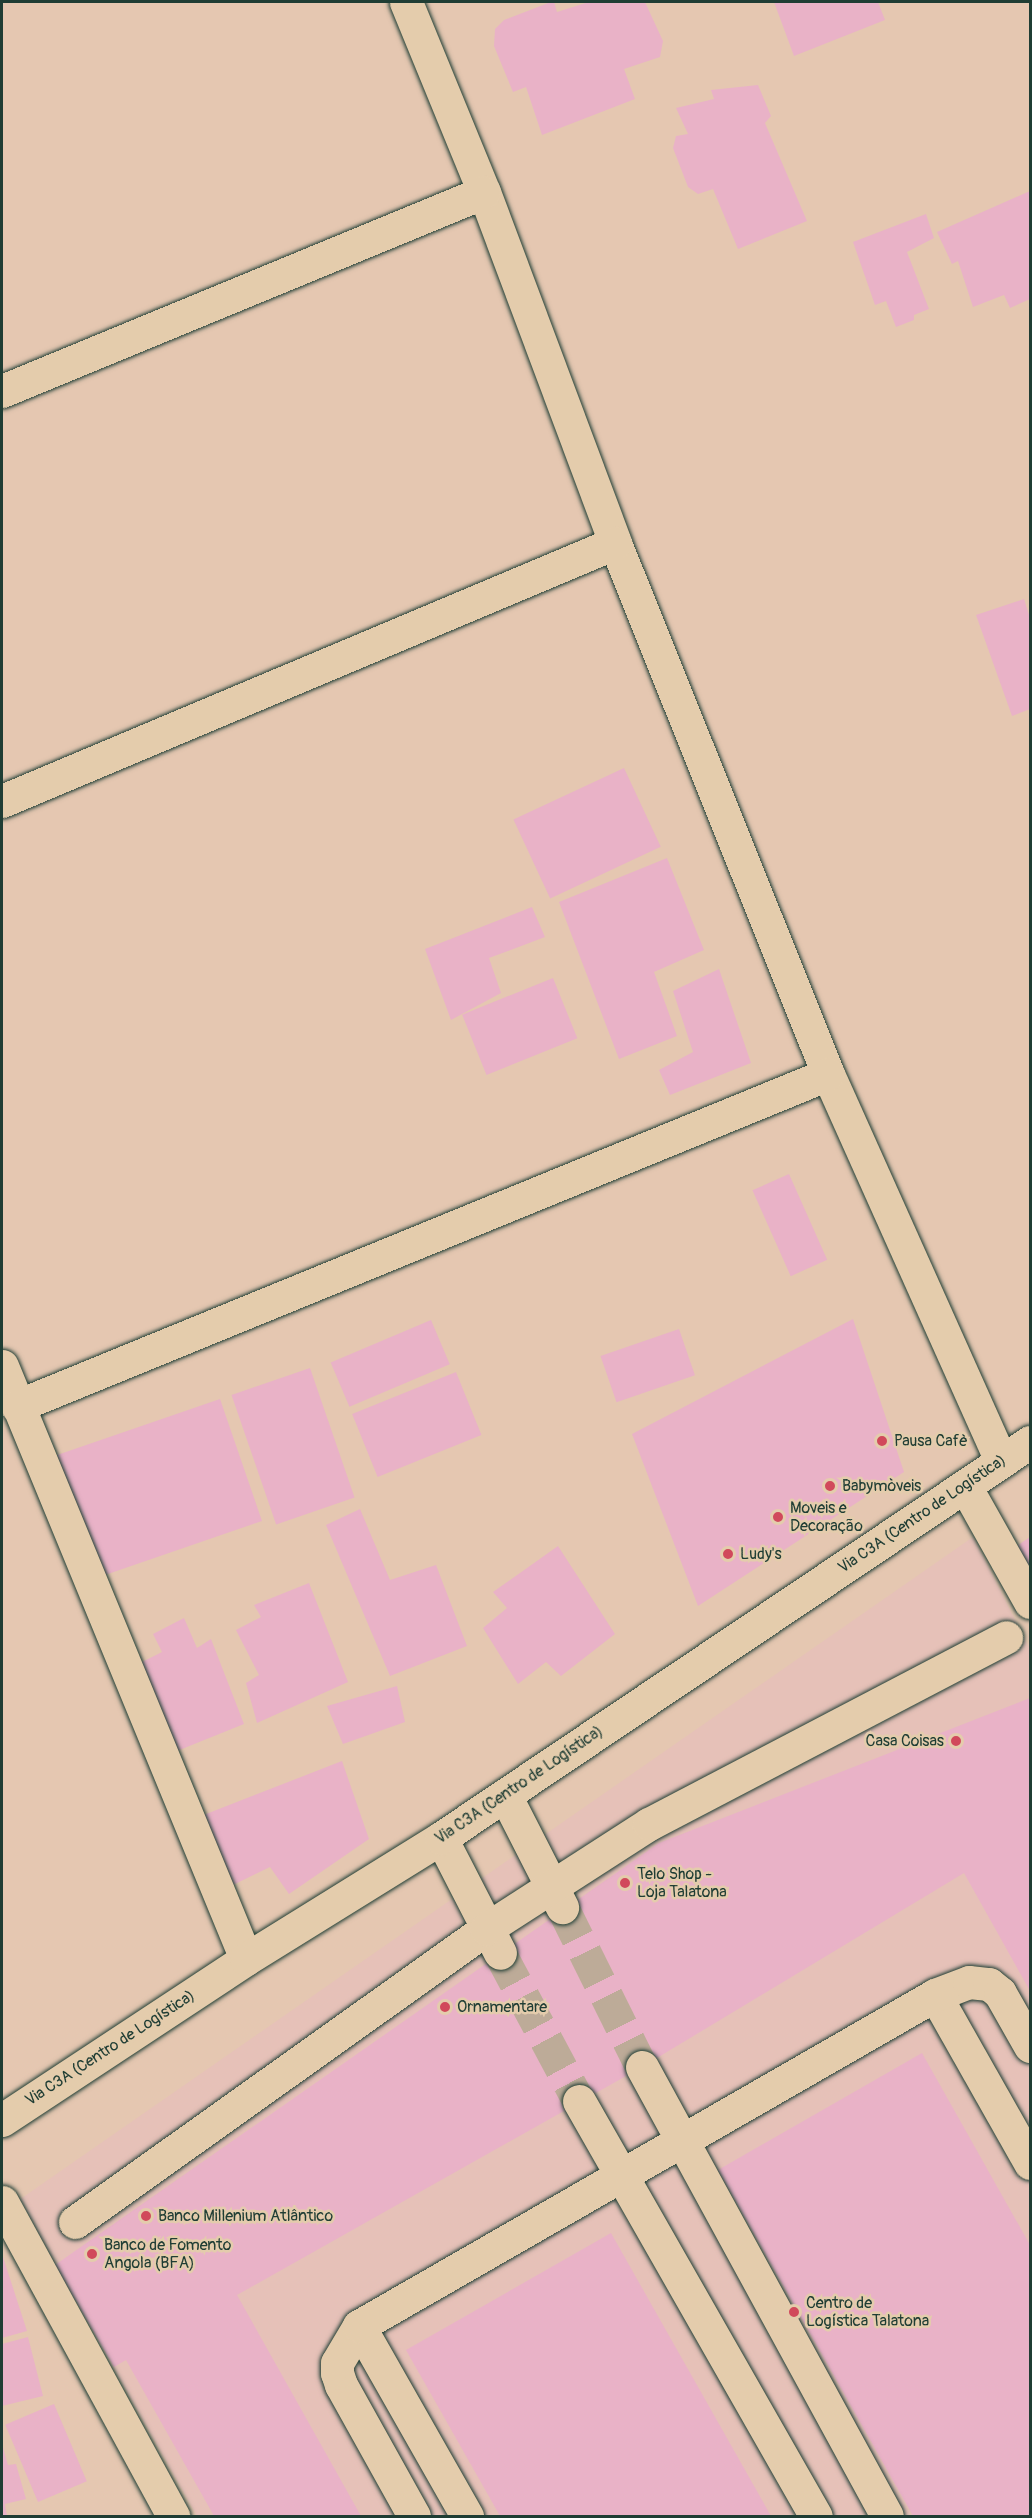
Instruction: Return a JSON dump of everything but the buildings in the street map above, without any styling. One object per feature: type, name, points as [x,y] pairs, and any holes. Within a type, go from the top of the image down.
[{"type":"street","points":[[406,2],[484,192],[615,543],[828,1074],[1001,1461]]},
{"type":"street","points":[[2,391],[484,192]]},
{"type":"street","points":[[2,801],[615,543]]},
{"type":"street","points":[[17,1406],[828,1074]]},
{"type":"street","points":[[2,1366],[246,1959]]},
{"type":"street","name":"Via C3A (Centro de Logística)","points":[[2,2120],[246,1959],[441,1838],[1030,1442]]},
{"type":"street","points":[[965,1486],[1030,1602]]},
{"type":"street","points":[[75,2222],[558,1898],[649,1824],[1006,1637]]},
{"type":"street","points":[[505,1795],[558,1898]]},
{"type":"street","points":[[441,1838],[493,1941]]},
{"type":"street","points":[[414,2517],[341,2385],[337,2373],[337,2363],[359,2326],[935,1995],[969,1982],[989,1984],[1000,1993],[1030,2046]]},
{"type":"street","points":[[935,1995],[1030,2163]]},
{"type":"street","points":[[642,2067],[887,2517]]},
{"type":"street","points":[[579,2101],[816,2517]]},
{"type":"street","points":[[2,2202],[173,2517]]},
{"type":"street","points":[[359,2326],[467,2517]]},
{"type":"shaded area","name":"Centro de Logística Talatona","points":[[973,1537],[1030,1649],[1030,2516],[197,2516],[19,2200]]},
{"type":"tunnel","points":[[563,1908],[642,2067]]},
{"type":"tunnel","points":[[500,1953],[579,2101]]},
{"type":"place","name":"Pausa Cafè","points":[[882,1441]]},
{"type":"place","name":"Babymòveis","points":[[830,1486]]},
{"type":"place","name":"Moveis e Decoração","points":[[778,1517]]},
{"type":"place","name":"Ludy's","points":[[728,1554]]},
{"type":"place","name":"Casa Coisas","points":[[956,1741]]},
{"type":"place","name":"Telo Shop - Loja Talatona","points":[[625,1883]]},
{"type":"place","name":"Ornamentare","points":[[445,2007]]},
{"type":"place","name":"Banco Millenium Atlântico","points":[[146,2216]]},
{"type":"place","name":"Banco de Fomento Angola (BFA)","points":[[92,2254]]},
{"type":"place","name":"Centro de Logística Talatona","points":[[794,2312]]}]
